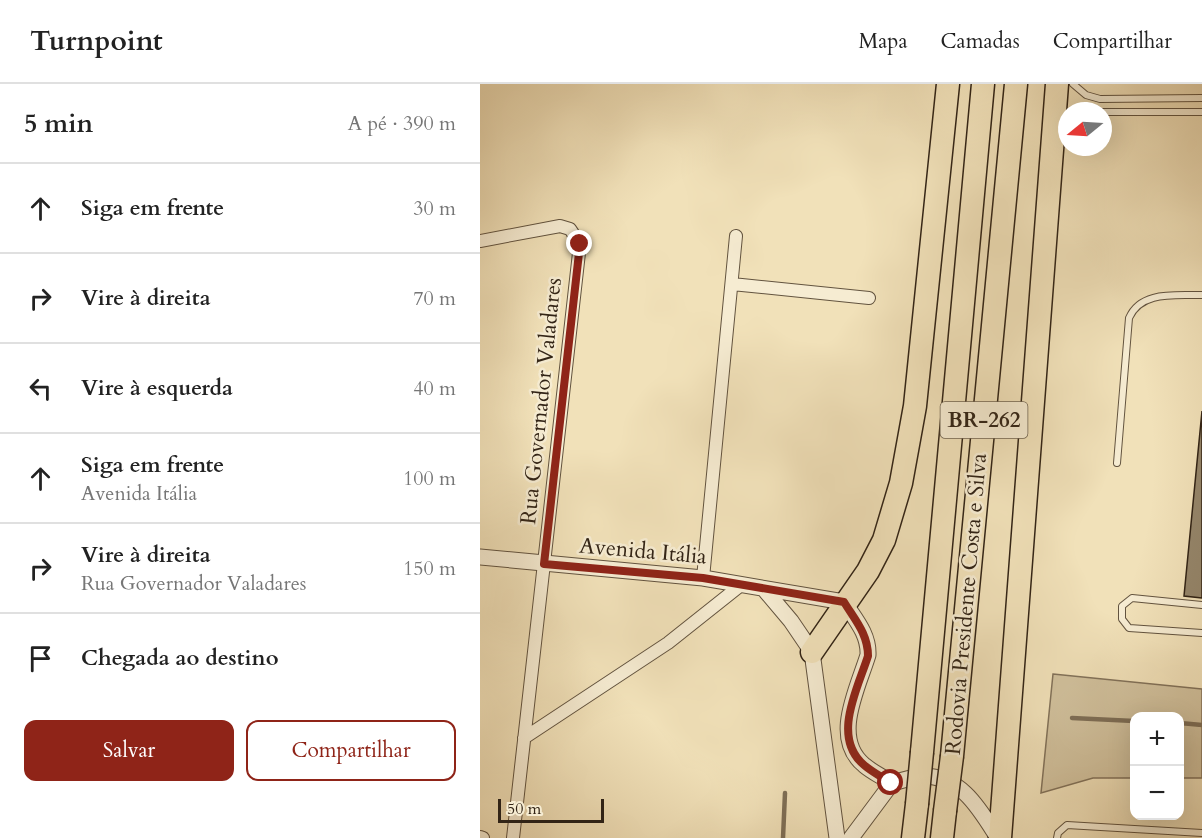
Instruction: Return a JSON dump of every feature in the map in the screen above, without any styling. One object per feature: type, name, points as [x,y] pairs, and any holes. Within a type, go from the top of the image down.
[{"type":"highway","points":[[812,652],[844,602],[868,571],[884,540],[901,483],[915,406],[948,84]]},
{"type":"highway","name":"Rodovia Presidente Costa e Silva","points":[[914,838],[983,84]]},
{"type":"highway","name":"Rodovia Presidente Costa e Silva","points":[[942,838],[952,756],[1016,84]]},
{"type":"highway","points":[[999,838],[1057,84]]},
{"type":"street","name":"Rua Governador Valadares","points":[[480,241],[560,226],[570,229],[580,244],[513,838]]},
{"type":"street","points":[[703,578],[736,236]]},
{"type":"street","points":[[732,284],[869,298]]},
{"type":"street","name":"Avenida Itália","points":[[480,557],[703,578],[844,602]]},
{"type":"street","points":[[524,738],[668,643],[741,585]]},
{"type":"street","points":[[764,589],[791,621],[812,652],[837,838]]},
{"type":"street","points":[[844,602],[865,635],[868,646],[868,656],[848,718],[848,738],[854,754],[863,765],[891,783]]},
{"type":"street","points":[[850,838],[891,783],[924,776],[950,782],[970,796],[999,838]]},
{"type":"lane","points":[[1073,84],[1086,95],[1100,99],[1202,98]]},
{"type":"lane","points":[[1112,112],[1202,112]]},
{"type":"lane","points":[[1052,156],[1058,146]]},
{"type":"lane","points":[[1117,463],[1129,318],[1140,302],[1164,296],[1202,295]]},
{"type":"lane","points":[[1202,606],[1132,598],[1122,606],[1122,619],[1129,628],[1202,633]]},
{"type":"lane","points":[[1057,838],[1058,833],[1067,825],[1202,833]]},
{"type":"shaded area","points":[[1053,674],[1202,689],[1202,778],[1184,778],[1184,712],[1130,712],[1130,778],[1093,778],[1041,793]]},
{"type":"building","points":[[1202,411],[1202,598],[1184,596]]},
{"type":"waterway","points":[[1072,718],[1130,721]]},
{"type":"waterway","points":[[1184,723],[1202,725]]},
{"type":"waterway","points":[[783,838],[785,793]]},
{"type":"route","points":[[580,244],[544,564],[703,578],[844,602],[865,635],[868,646],[868,656],[848,718],[848,738],[854,754],[863,765],[891,783]]}]
